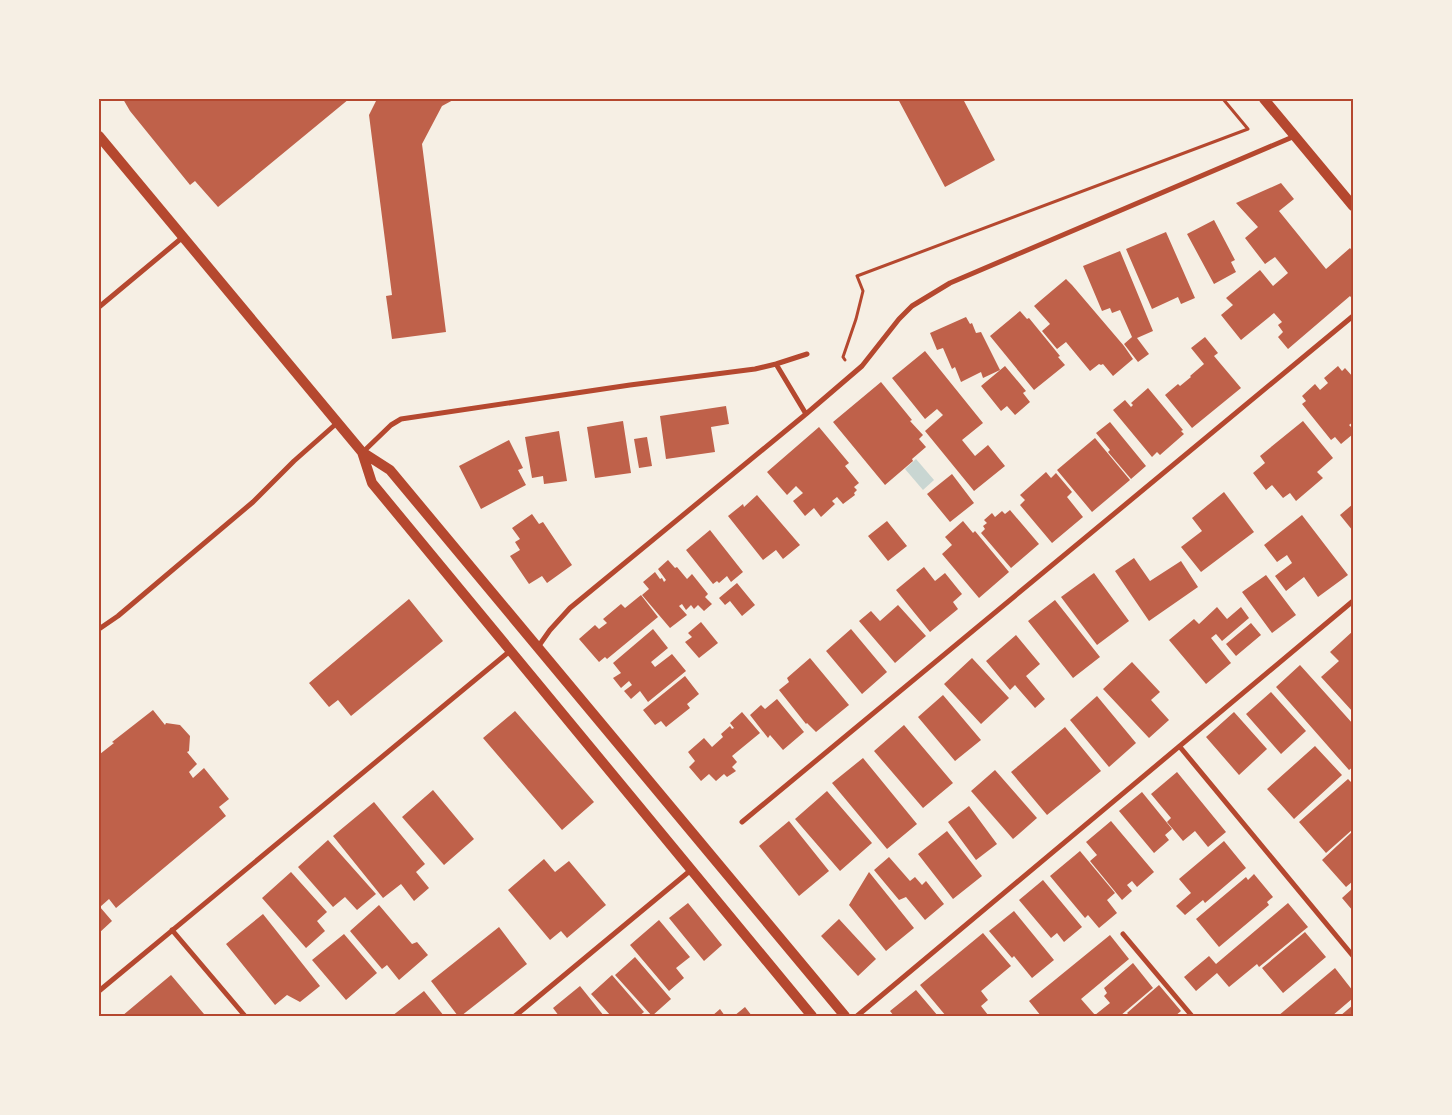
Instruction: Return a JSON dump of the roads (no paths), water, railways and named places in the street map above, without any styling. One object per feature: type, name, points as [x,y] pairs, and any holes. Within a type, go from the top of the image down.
[{"type":"main road","points":[[1264,99],[1353,206]]},
{"type":"main road","points":[[99,136],[362,452],[390,470],[703,848],[846,1016]]},
{"type":"main road","points":[[362,452],[372,483],[812,1016]]},
{"type":"street","points":[[538,647],[550,630],[570,608],[862,366],[912,306],[950,283],[1294,136]]},
{"type":"street","points":[[99,307],[183,237]]},
{"type":"street","points":[[742,822],[1353,316]]},
{"type":"street","points":[[362,452],[391,425],[401,419],[776,364],[807,354]]},
{"type":"street","points":[[776,364],[806,414]]},
{"type":"street","points":[[99,629],[118,616],[253,502],[294,461],[337,423]]},
{"type":"street","points":[[857,1016],[1353,601]]},
{"type":"street","points":[[99,991],[510,651]]},
{"type":"street","points":[[1180,747],[1353,956]]},
{"type":"street","points":[[516,1016],[691,870]]},
{"type":"street","points":[[172,930],[245,1016]]},
{"type":"street","points":[[1123,934],[1192,1016]]}]
